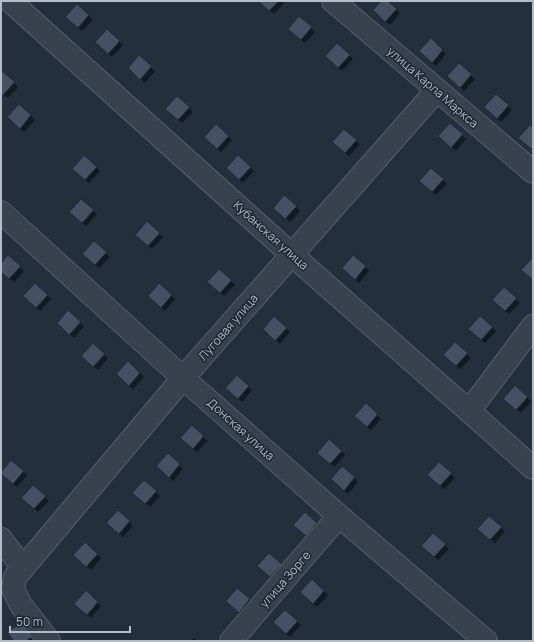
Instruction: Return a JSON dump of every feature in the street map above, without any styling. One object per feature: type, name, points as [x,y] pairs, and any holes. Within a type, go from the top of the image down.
[{"type":"street","name":"Кубанская улица","points":[[10,1],[291,254],[533,468]]},
{"type":"street","name":"улица Карла Маркса","points":[[333,1],[533,172]]},
{"type":"street","name":"Луговая улица","points":[[49,641],[21,605],[13,589],[15,577],[183,378],[437,90]]},
{"type":"street","name":"Донская улица","points":[[1,212],[183,378],[339,516],[486,641]]},
{"type":"street","points":[[469,411],[533,326]]},
{"type":"street","name":"улица Зорге","points":[[232,641],[339,516]]},
{"type":"street","points":[[1,538],[23,568]]},
{"type":"building","points":[[258,1],[279,1],[269,11]]},
{"type":"building","points":[[381,1],[388,1],[397,9],[385,22],[373,10]]},
{"type":"building","points":[[77,4],[89,15],[78,28],[65,17]]},
{"type":"building","points":[[299,16],[312,27],[301,40],[288,29]]},
{"type":"building","points":[[107,29],[120,41],[108,54],[95,42]]},
{"type":"building","points":[[431,38],[443,50],[432,63],[419,51]]},
{"type":"building","points":[[337,43],[350,55],[338,68],[325,56]]},
{"type":"building","points":[[139,55],[152,66],[140,80],[128,68]]},
{"type":"building","points":[[459,63],[472,74],[460,88],[447,76]]},
{"type":"building","points":[[2,71],[15,82],[3,95],[1,93]]},
{"type":"building","points":[[496,94],[509,105],[497,119],[484,107]]},
{"type":"building","points":[[177,96],[190,107],[178,120],[165,109]]},
{"type":"building","points":[[19,104],[31,115],[20,129],[7,117]]},
{"type":"building","points":[[450,123],[463,134],[451,148],[438,136]]},
{"type":"building","points":[[216,124],[229,136],[217,149],[204,137]]},
{"type":"building","points":[[530,125],[533,128],[533,147],[531,149],[518,138]]},
{"type":"building","points":[[344,129],[357,140],[345,153],[332,142]]},
{"type":"building","points":[[84,155],[97,167],[85,180],[72,169]]},
{"type":"building","points":[[238,155],[251,167],[239,180],[226,168]]},
{"type":"building","points":[[431,168],[444,179],[432,192],[419,181]]},
{"type":"building","points":[[284,195],[297,206],[285,219],[273,208]]},
{"type":"building","points":[[81,199],[94,210],[82,223],[69,212]]},
{"type":"building","points":[[147,221],[160,233],[148,246],[135,235]]},
{"type":"building","points":[[94,241],[107,252],[95,265],[82,254]]},
{"type":"building","points":[[8,255],[21,266],[9,279],[1,272],[1,263]]},
{"type":"building","points":[[353,255],[366,266],[355,280],[342,268]]},
{"type":"building","points":[[533,257],[533,280],[521,270]]},
{"type":"building","points":[[219,269],[232,280],[220,293],[207,282]]},
{"type":"building","points":[[35,283],[48,295],[36,308],[23,296]]},
{"type":"building","points":[[159,283],[172,295],[161,308],[148,296]]},
{"type":"building","points":[[504,287],[517,298],[505,311],[492,300]]},
{"type":"building","points":[[68,310],[81,322],[69,335],[57,323]]},
{"type":"building","points":[[274,316],[287,328],[275,341],[263,329]]},
{"type":"building","points":[[480,316],[493,327],[481,340],[468,329]]},
{"type":"building","points":[[455,342],[468,353],[456,366],[443,355]]},
{"type":"building","points":[[93,343],[105,354],[93,367],[81,356]]},
{"type":"building","points":[[128,361],[140,373],[129,386],[116,374]]},
{"type":"building","points":[[237,375],[249,386],[238,399],[225,388]]},
{"type":"building","points":[[515,385],[528,397],[516,410],[503,399]]},
{"type":"building","points":[[366,403],[378,414],[367,427],[354,416]]},
{"type":"building","points":[[192,425],[204,436],[193,449],[180,438]]},
{"type":"building","points":[[329,439],[342,451],[330,464],[317,453]]},
{"type":"building","points":[[168,453],[180,464],[169,478],[156,466]]},
{"type":"building","points":[[11,460],[24,471],[13,484],[1,474]]},
{"type":"building","points":[[439,462],[452,473],[440,486],[427,475]]},
{"type":"building","points":[[342,466],[355,477],[344,491],[331,479]]},
{"type":"building","points":[[144,480],[157,491],[145,504],[132,493]]},
{"type":"building","points":[[33,485],[46,496],[34,509],[21,498]]},
{"type":"building","points":[[118,510],[130,521],[119,534],[106,523]]},
{"type":"building","points":[[305,512],[317,523],[306,536],[293,525]]},
{"type":"building","points":[[489,516],[502,527],[490,540],[477,529]]},
{"type":"building","points":[[433,533],[446,544],[434,557],[421,546]]},
{"type":"building","points":[[85,542],[98,554],[86,567],[73,555]]},
{"type":"building","points":[[269,553],[282,564],[270,577],[257,566]]},
{"type":"building","points":[[312,579],[324,591],[313,604],[300,592]]},
{"type":"building","points":[[237,588],[250,599],[239,613],[226,601]]},
{"type":"building","points":[[86,590],[98,602],[87,615],[74,604]]},
{"type":"building","points":[[285,610],[298,621],[286,634],[273,622]]},
{"type":"building","points":[[22,622],[33,636],[26,641],[14,641],[7,632]]}]
